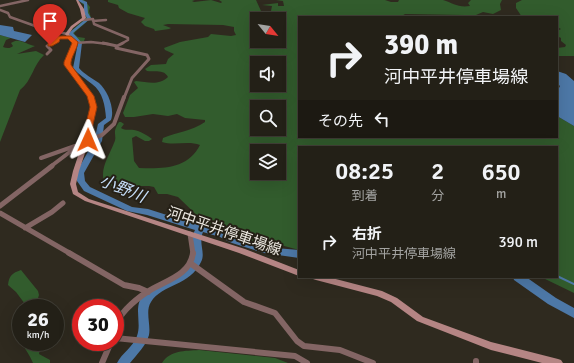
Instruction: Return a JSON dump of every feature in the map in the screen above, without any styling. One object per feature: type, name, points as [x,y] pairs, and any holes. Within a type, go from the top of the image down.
[{"type":"main road","points":[[76,42],[68,36],[72,27],[84,20],[84,15],[77,0]]},
{"type":"main road","name":"河中平井停車場線","points":[[76,42],[68,60],[68,65],[90,96],[93,107],[87,140],[73,184],[78,196],[254,255],[298,273]]},
{"type":"main road","points":[[320,278],[379,293],[394,300],[420,319],[491,346],[558,363]]},
{"type":"street","points":[[0,6],[28,0]]},
{"type":"street","points":[[0,10],[8,13],[10,17],[38,27],[57,38],[68,36]]},
{"type":"street","points":[[84,20],[106,20]]},
{"type":"street","points":[[92,20],[94,24],[128,38],[128,40],[117,46]]},
{"type":"street","points":[[54,27],[58,32],[68,36]]},
{"type":"street","points":[[47,54],[51,50],[47,46],[57,41],[57,38]]},
{"type":"street","points":[[0,206],[78,145],[102,134],[114,124],[132,78],[149,59],[147,55],[116,48],[117,46],[108,42],[76,42]]},
{"type":"street","points":[[41,158],[78,145]]},
{"type":"street","points":[[25,228],[47,213],[58,209],[63,202]]},
{"type":"street","points":[[0,212],[124,285],[139,288],[148,292]]},
{"type":"street","points":[[124,312],[148,292],[176,277],[192,265],[193,235]]},
{"type":"street","points":[[192,265],[244,302],[275,313],[297,341],[304,346],[340,350],[373,363]]},
{"type":"street","points":[[124,339],[291,356],[307,363]]},
{"type":"street","points":[[102,363],[107,351]]},
{"type":"green space","points":[[78,0],[84,0],[90,7],[89,11],[91,18],[74,34],[78,37],[85,38],[80,46],[70,35],[72,30],[86,18],[86,7]]},
{"type":"green space","points":[[108,0],[195,0],[192,1],[194,2],[211,0],[221,3],[222,2],[219,0],[256,0],[262,12],[250,12],[250,48],[286,48],[286,12],[272,12],[272,6],[262,5],[278,3],[278,6],[284,6],[283,1],[276,0],[385,0],[398,2],[399,0],[443,0],[459,6],[470,6],[468,3],[471,0],[502,0],[500,4],[501,10],[493,14],[483,12],[476,15],[405,14],[402,16],[298,16],[298,138],[558,138],[558,117],[574,126],[574,293],[543,278],[558,278],[558,146],[298,146],[298,250],[277,244],[265,245],[207,225],[178,197],[167,194],[158,194],[154,187],[112,186],[104,182],[104,167],[115,140],[115,129],[119,122],[124,124],[121,128],[139,131],[152,139],[145,141],[136,136],[132,138],[134,161],[139,168],[174,166],[189,159],[195,153],[200,145],[191,143],[167,143],[162,142],[163,138],[195,127],[205,122],[205,120],[185,118],[177,114],[168,116],[153,114],[125,117],[123,113],[130,95],[138,88],[134,82],[161,82],[168,77],[162,72],[147,71],[145,69],[151,65],[166,64],[168,59],[174,54],[165,50],[164,48],[180,42],[208,37],[211,34],[236,35],[234,27],[223,25],[168,24],[163,25],[171,28],[155,31],[154,29],[145,26],[141,22],[145,18],[128,13],[119,8],[118,5],[108,2]]},
{"type":"green space","points":[[522,0],[574,0],[574,56],[558,56],[558,48],[565,47],[566,45],[558,36],[558,30],[561,29],[558,28],[558,16],[521,16],[516,8],[516,3]]},
{"type":"green space","points":[[0,35],[11,38],[6,40],[3,47],[12,47],[13,46],[11,43],[14,41],[35,46],[17,54],[36,51],[44,55],[37,63],[27,82],[20,90],[0,142]]},
{"type":"green space","points":[[21,270],[38,291],[38,299],[21,299],[8,285],[9,279],[15,272]]},
{"type":"green space","points":[[199,350],[275,358],[288,363],[162,363],[174,353]]},
{"type":"green space","points":[[26,351],[40,351],[39,354],[50,360],[50,363],[33,363]]},
{"type":"water","points":[[0,25],[13,27],[14,31],[32,35],[25,42],[0,35]]},
{"type":"water","points":[[558,71],[566,74],[574,81],[574,126],[558,117],[558,90],[560,86],[558,84]]},
{"type":"waterway","name":"小野川","points":[[79,0],[86,3],[86,13],[89,18],[71,33],[72,36],[80,43],[76,68],[96,84],[102,91],[108,105],[109,114],[109,119],[101,124],[98,141],[80,173],[81,181],[87,189],[130,209],[148,212],[193,227],[223,234],[235,241],[264,250],[298,254]]},
{"type":"waterway","points":[[123,363],[143,336],[143,306],[145,301],[154,292],[188,273],[193,268],[198,257],[196,239],[200,229]]},
{"type":"waterway","points":[[558,276],[574,284]]},
{"type":"waterway","name":"小野川","points":[[519,278],[552,301],[574,313]]},
{"type":"route","points":[[50,45],[57,41],[57,38],[69,37],[75,42],[74,48],[67,62],[93,102],[86,140],[88,140]]}]
